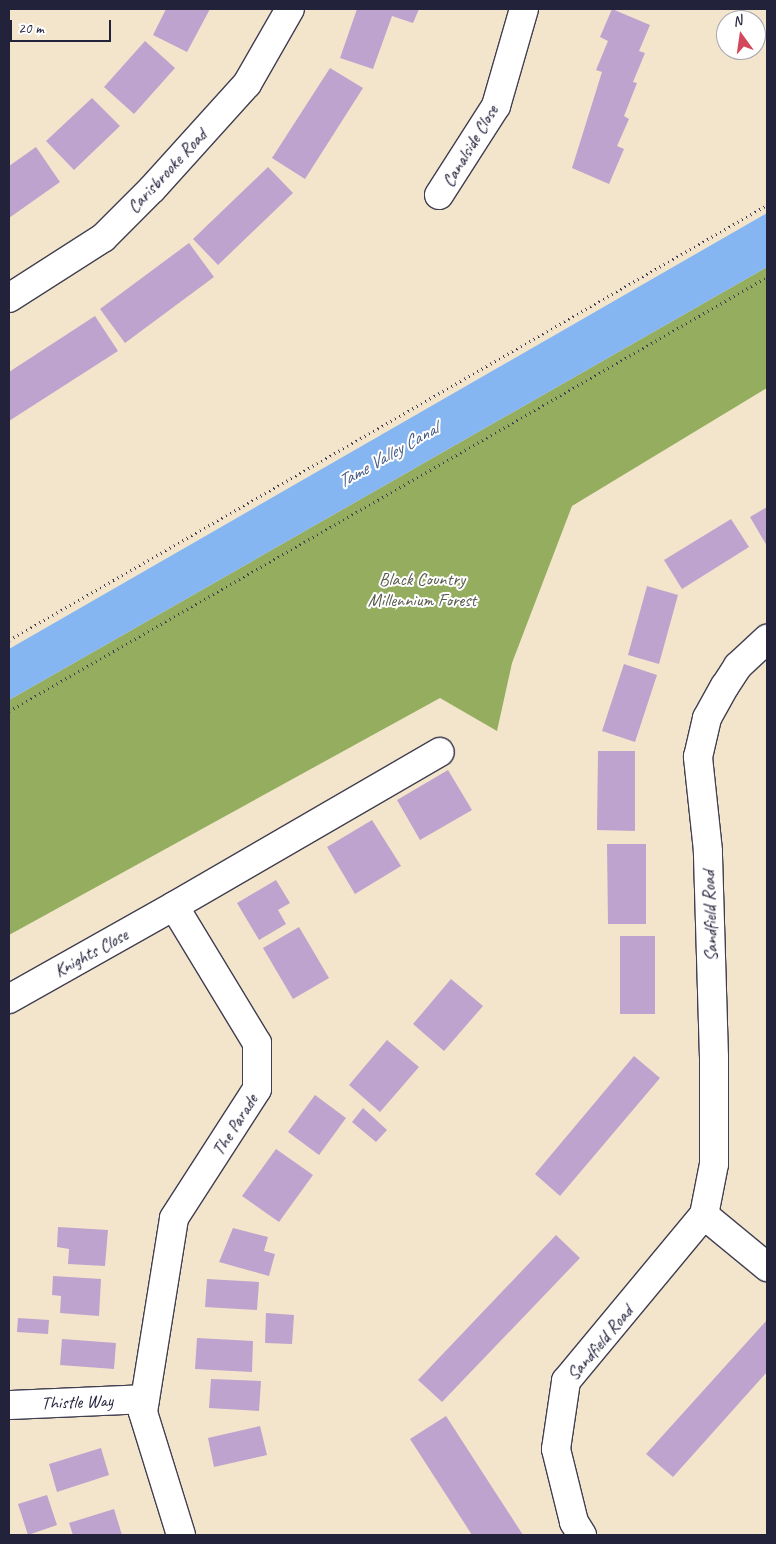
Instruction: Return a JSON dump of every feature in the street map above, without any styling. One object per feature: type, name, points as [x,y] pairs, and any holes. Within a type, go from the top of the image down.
[{"type":"street","name":"Carisbrooke Road","points":[[9,298],[103,238],[152,189],[246,84],[290,9]]},
{"type":"street","name":"Canalside Close","points":[[439,195],[496,106],[524,9]]},
{"type":"street","name":"Sandfield Road","points":[[578,1529],[556,1449],[566,1381],[704,1215],[714,1164],[714,1058],[708,851],[698,757],[707,718],[725,686],[738,666],[767,639]]},
{"type":"street","points":[[174,906],[440,752]]},
{"type":"street","name":"Knights Close","points":[[9,999],[174,906]]},
{"type":"street","name":"The Parade","points":[[174,906],[256,1043],[257,1089],[174,1218],[142,1412],[181,1535]]},
{"type":"street","points":[[704,1215],[767,1267]]},
{"type":"street","name":"Thistle Way","points":[[9,1405],[145,1399]]},
{"type":"path","points":[[9,640],[767,205]]},
{"type":"path","points":[[9,711],[767,277]]},
{"type":"green space","name":"Black Country Millennium Forest","points":[[767,267],[767,388],[572,506],[512,663],[497,731],[440,698],[9,935],[9,700]]},
{"type":"water","name":"Tame Valley Canal","points":[[767,213],[767,267],[9,700],[9,649]]},
{"type":"building","points":[[166,9],[210,9],[187,52],[153,35]]},
{"type":"building","points":[[357,9],[419,9],[413,23],[392,16],[373,69],[340,58]]},
{"type":"building","points":[[612,9],[650,25],[639,51],[645,53],[633,82],[637,83],[624,116],[629,119],[617,146],[624,149],[609,184],[572,168],[602,72],[596,70],[608,41],[600,37]]},
{"type":"building","points":[[145,41],[175,68],[134,114],[104,87]]},
{"type":"building","points":[[330,68],[363,88],[305,179],[272,158]]},
{"type":"building","points":[[92,98],[120,126],[74,170],[46,141]]},
{"type":"building","points":[[36,147],[60,182],[9,218],[9,166]]},
{"type":"building","points":[[268,167],[293,193],[218,265],[193,239]]},
{"type":"building","points":[[189,243],[214,277],[125,343],[100,309]]},
{"type":"building","points":[[95,316],[118,351],[9,421],[9,372]]},
{"type":"building","points":[[767,507],[767,546],[750,517]]},
{"type":"building","points":[[731,519],[749,547],[682,589],[664,560]]},
{"type":"building","points":[[647,586],[678,595],[659,664],[628,655]]},
{"type":"building","points":[[624,664],[657,675],[635,742],[602,731]]},
{"type":"building","points":[[598,751],[635,751],[635,831],[597,830]]},
{"type":"building","points":[[448,770],[472,810],[420,840],[397,800]]},
{"type":"building","points":[[372,820],[401,866],[355,894],[327,847]]},
{"type":"building","points":[[607,844],[646,844],[646,924],[608,924]]},
{"type":"building","points":[[276,880],[290,903],[278,910],[286,924],[259,940],[237,903]]},
{"type":"building","points":[[299,927],[329,978],[293,999],[263,948]]},
{"type":"building","points":[[620,936],[655,936],[655,1014],[620,1014]]},
{"type":"building","points":[[451,979],[483,1006],[444,1051],[413,1024]]},
{"type":"building","points":[[387,1040],[419,1067],[380,1112],[349,1085]]},
{"type":"building","points":[[634,1056],[660,1078],[560,1196],[535,1174]]},
{"type":"building","points":[[315,1095],[346,1118],[319,1155],[288,1132]]},
{"type":"building","points":[[363,1108],[387,1130],[376,1142],[352,1122]]},
{"type":"building","points":[[276,1149],[313,1175],[279,1222],[242,1196]]},
{"type":"building","points":[[58,1227],[108,1230],[105,1266],[68,1264],[69,1249],[57,1247]]},
{"type":"building","points":[[233,1228],[268,1237],[264,1251],[275,1254],[269,1276],[219,1262]]},
{"type":"building","points":[[556,1235],[580,1258],[442,1402],[418,1380]]},
{"type":"building","points":[[53,1276],[101,1279],[99,1316],[60,1313],[61,1296],[52,1295]]},
{"type":"building","points":[[207,1279],[259,1282],[257,1310],[205,1307]]},
{"type":"building","points":[[266,1313],[294,1315],[292,1344],[265,1343]]},
{"type":"building","points":[[18,1318],[49,1320],[48,1334],[17,1332]]},
{"type":"building","points":[[767,1320],[767,1372],[673,1477],[646,1454]]},
{"type":"building","points":[[197,1338],[253,1341],[252,1372],[195,1369]]},
{"type":"building","points":[[62,1339],[116,1343],[114,1369],[60,1365]]},
{"type":"building","points":[[211,1379],[261,1381],[259,1411],[209,1408]]},
{"type":"building","points":[[446,1416],[523,1535],[472,1535],[410,1439]]},
{"type":"building","points":[[260,1426],[267,1455],[214,1467],[208,1438]]},
{"type":"building","points":[[101,1448],[109,1475],[57,1492],[49,1464]]},
{"type":"building","points":[[47,1495],[57,1525],[28,1535],[18,1504]]},
{"type":"building","points":[[114,1509],[122,1535],[73,1535],[69,1523]]}]
